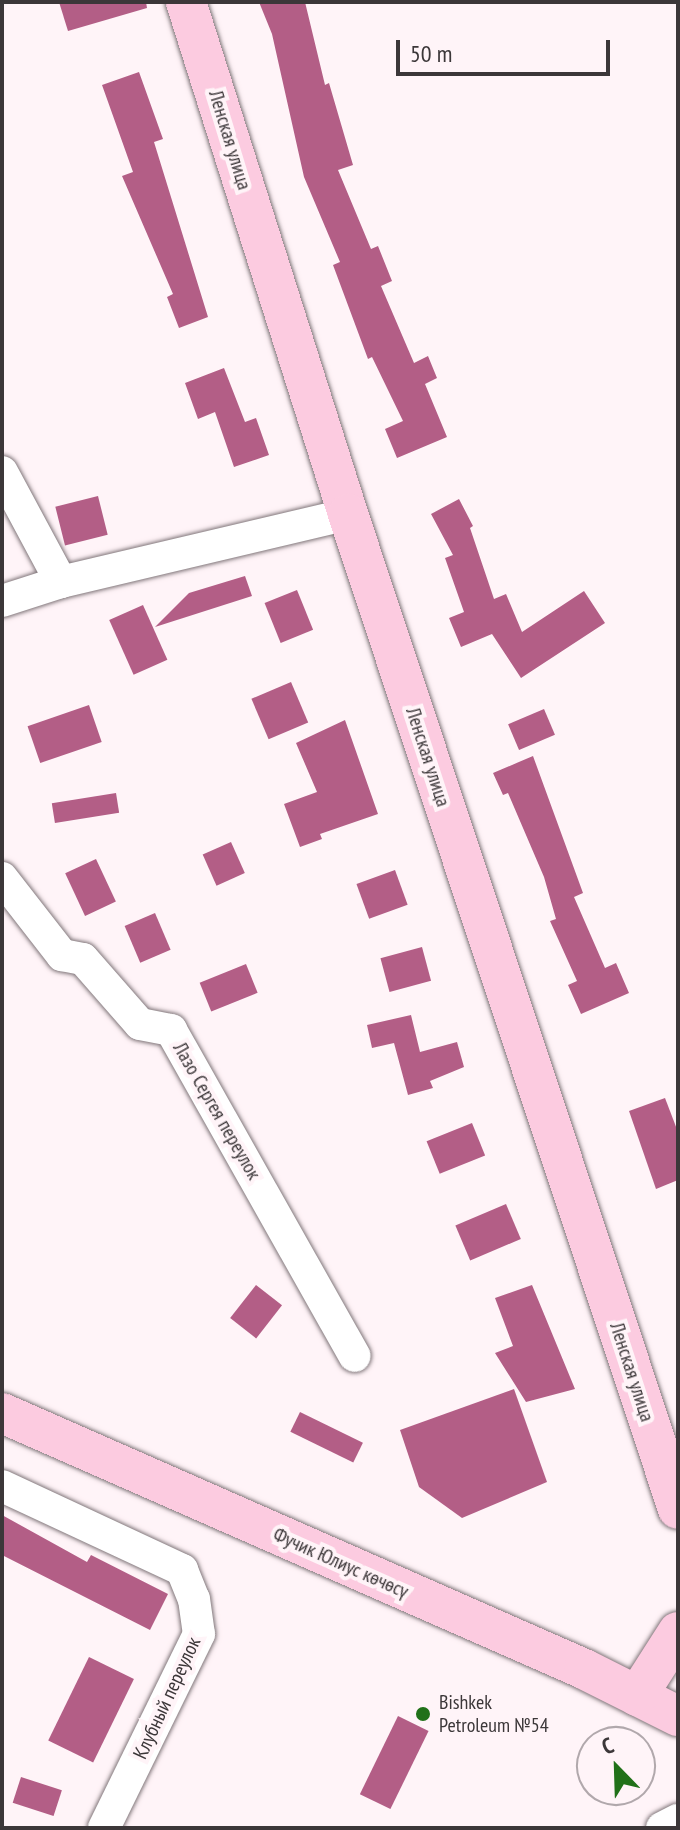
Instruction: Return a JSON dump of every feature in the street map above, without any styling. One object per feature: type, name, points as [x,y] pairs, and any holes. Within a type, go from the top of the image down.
[{"type":"main road","name":"Ленская улица","points":[[186,2],[348,514],[678,1509]]},
{"type":"main road","name":"Фучик Юлиус көчөсү","points":[[2,1413],[678,1716]]},
{"type":"main road","points":[[637,1696],[678,1632]]},
{"type":"street","points":[[2,472],[61,582]]},
{"type":"street","points":[[2,601],[61,582],[348,514]]},
{"type":"street","name":"Лазо Сергея переулок","points":[[2,878],[62,955],[83,959],[140,1024],[171,1030],[355,1356]]},
{"type":"street","name":"Клубный переулок","points":[[2,1486],[182,1570],[194,1599],[199,1634],[104,1828]]},
{"type":"street","points":[[662,1828],[678,1820]]},
{"type":"building","points":[[59,2],[146,2],[147,8],[68,31]]},
{"type":"building","points":[[259,2],[305,2],[325,85],[329,83],[353,165],[338,170],[371,249],[378,246],[392,281],[381,286],[414,363],[428,356],[437,378],[425,384],[447,437],[397,458],[385,429],[403,421],[372,357],[368,359],[333,265],[340,262],[304,177],[272,34]]},
{"type":"building","points":[[139,72],[163,139],[154,142],[208,317],[179,328],[167,297],[173,294],[122,176],[133,172],[102,85]]},
{"type":"building","points":[[224,368],[245,422],[256,418],[269,455],[234,467],[215,412],[198,419],[185,383]]},
{"type":"building","points":[[98,496],[108,535],[65,545],[55,507]]},
{"type":"building","points":[[459,499],[473,526],[470,528],[494,599],[506,594],[522,632],[584,591],[605,623],[521,678],[492,634],[461,647],[449,618],[464,612],[445,558],[453,555],[431,514]]},
{"type":"building","points":[[245,576],[252,596],[155,627],[189,593]]},
{"type":"building","points":[[297,590],[313,630],[281,643],[265,603]]},
{"type":"building","points":[[143,605],[167,660],[134,675],[109,620]]},
{"type":"building","points":[[291,682],[308,723],[269,739],[251,699]]},
{"type":"building","points":[[89,705],[102,742],[40,763],[28,726]]},
{"type":"building","points":[[544,709],[555,735],[519,750],[508,724]]},
{"type":"building","points":[[345,720],[378,814],[320,834],[322,839],[300,847],[284,804],[317,792],[296,743]]},
{"type":"building","points":[[533,756],[583,893],[574,897],[605,968],[616,963],[629,993],[581,1014],[568,985],[577,981],[550,921],[556,919],[544,877],[508,793],[503,795],[493,773]]},
{"type":"building","points":[[116,793],[119,813],[55,823],[52,803]]},
{"type":"building","points":[[231,842],[245,873],[217,886],[203,855]]},
{"type":"building","points":[[96,859],[116,902],[85,916],[65,873]]},
{"type":"building","points":[[395,870],[408,905],[369,919],[356,884]]},
{"type":"building","points":[[155,913],[171,950],[140,963],[125,926]]},
{"type":"building","points":[[422,947],[431,981],[390,992],[380,958]]},
{"type":"building","points":[[246,964],[258,993],[211,1011],[200,983]]},
{"type":"building","points":[[411,1015],[420,1052],[457,1042],[464,1067],[430,1081],[433,1088],[408,1095],[394,1043],[372,1048],[367,1025]]},
{"type":"building","points":[[665,1098],[678,1132],[678,1180],[656,1189],[629,1111]]},
{"type":"building","points":[[472,1123],[485,1155],[440,1174],[427,1141]]},
{"type":"building","points":[[506,1204],[521,1239],[470,1260],[455,1225]]},
{"type":"building","points":[[256,1285],[282,1305],[256,1338],[230,1318]]},
{"type":"building","points":[[532,1285],[575,1389],[526,1402],[495,1353],[513,1346],[495,1298]]},
{"type":"building","points":[[514,1389],[547,1482],[462,1518],[419,1487],[400,1430]]},
{"type":"building","points":[[300,1412],[363,1443],[353,1462],[290,1432]]},
{"type":"building","points":[[2,1515],[87,1562],[91,1555],[168,1594],[150,1630],[2,1555]]},
{"type":"building","points":[[89,1657],[134,1679],[93,1763],[48,1741]]},
{"type":"building","points":[[398,1716],[429,1731],[390,1809],[360,1794]]},
{"type":"building","points":[[21,1777],[62,1790],[54,1816],[13,1803]]},
{"type":"place","name":"Bishkek Petroleum №54","points":[[423,1714]]}]
